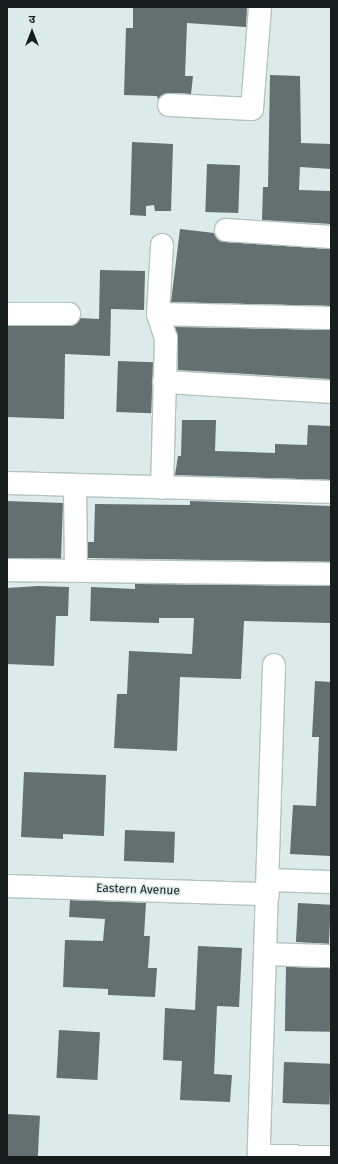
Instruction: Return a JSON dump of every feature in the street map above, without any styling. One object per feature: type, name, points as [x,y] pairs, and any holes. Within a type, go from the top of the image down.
[{"type":"street","points":[[169,105],[252,108],[260,7]]},
{"type":"street","points":[[226,230],[331,238]]},
{"type":"street","points":[[162,245],[158,314],[166,338],[162,488]]},
{"type":"street","points":[[7,314],[69,314]]},
{"type":"street","points":[[158,314],[331,318]]},
{"type":"street","points":[[164,382],[331,392]]},
{"type":"street","points":[[7,483],[331,492]]},
{"type":"street","points":[[75,486],[76,569]]},
{"type":"street","points":[[7,570],[76,569],[331,574]]},
{"type":"street","points":[[274,665],[269,887],[259,1154],[262,1156],[331,1157]]},
{"type":"street","name":"Eastern Avenue","points":[[7,886],[269,887],[331,882]]},
{"type":"street","points":[[266,954],[331,956]]},
{"type":"building","points":[[133,7],[247,7],[246,27],[187,23],[185,76],[193,76],[191,94],[169,93],[158,99],[157,96],[124,95],[126,28],[133,28]]},
{"type":"building","points":[[270,75],[300,76],[301,143],[331,144],[331,169],[300,167],[299,190],[331,191],[331,224],[262,220],[263,187],[268,187]]},
{"type":"building","points":[[132,142],[173,144],[171,211],[155,211],[154,205],[146,206],[146,216],[130,215]]},
{"type":"building","points":[[207,164],[240,165],[238,213],[205,212]]},
{"type":"building","points":[[180,229],[214,233],[219,240],[225,242],[330,249],[331,306],[171,302]]},
{"type":"building","points":[[100,270],[145,271],[144,310],[111,309],[110,356],[65,354],[64,419],[7,417],[7,326],[69,326],[80,318],[99,319]]},
{"type":"building","points":[[175,327],[331,330],[330,379],[178,370],[178,338]]},
{"type":"building","points":[[118,361],[153,362],[151,413],[116,412]]},
{"type":"building","points":[[182,420],[216,420],[215,451],[275,453],[275,444],[307,445],[308,425],[331,426],[331,480],[175,475],[178,456],[181,456]]},
{"type":"building","points":[[7,501],[63,503],[61,560],[7,558]]},
{"type":"building","points":[[190,501],[331,506],[331,562],[88,558],[88,542],[94,542],[95,504],[190,505]]},
{"type":"building","points":[[135,584],[331,586],[331,623],[244,621],[241,679],[180,677],[177,751],[114,748],[117,694],[127,694],[129,651],[192,654],[194,618],[159,618],[159,623],[90,621],[91,587],[135,589]]},
{"type":"building","points":[[38,586],[69,587],[68,616],[56,616],[54,666],[7,664],[7,588]]},
{"type":"building","points":[[315,681],[331,682],[331,856],[290,854],[293,805],[316,806],[319,737],[312,737]]},
{"type":"building","points":[[24,772],[106,775],[104,836],[63,834],[63,839],[21,837]]},
{"type":"building","points":[[125,830],[175,832],[174,863],[124,861]]},
{"type":"building","points":[[70,900],[146,903],[144,936],[150,936],[148,968],[157,968],[155,997],[108,995],[108,989],[63,987],[65,940],[103,941],[105,919],[69,917]]},
{"type":"building","points":[[298,903],[331,905],[329,944],[296,942]]},
{"type":"building","points":[[198,946],[242,948],[239,1007],[217,1006],[214,1074],[232,1075],[230,1102],[180,1100],[182,1061],[163,1060],[165,1008],[195,1010]]},
{"type":"building","points":[[286,967],[331,968],[330,1032],[285,1031]]},
{"type":"building","points":[[59,1030],[100,1032],[97,1080],[56,1078]]},
{"type":"building","points":[[284,1062],[331,1064],[330,1105],[283,1103]]},
{"type":"building","points":[[7,1114],[40,1116],[38,1157],[7,1157]]}]
